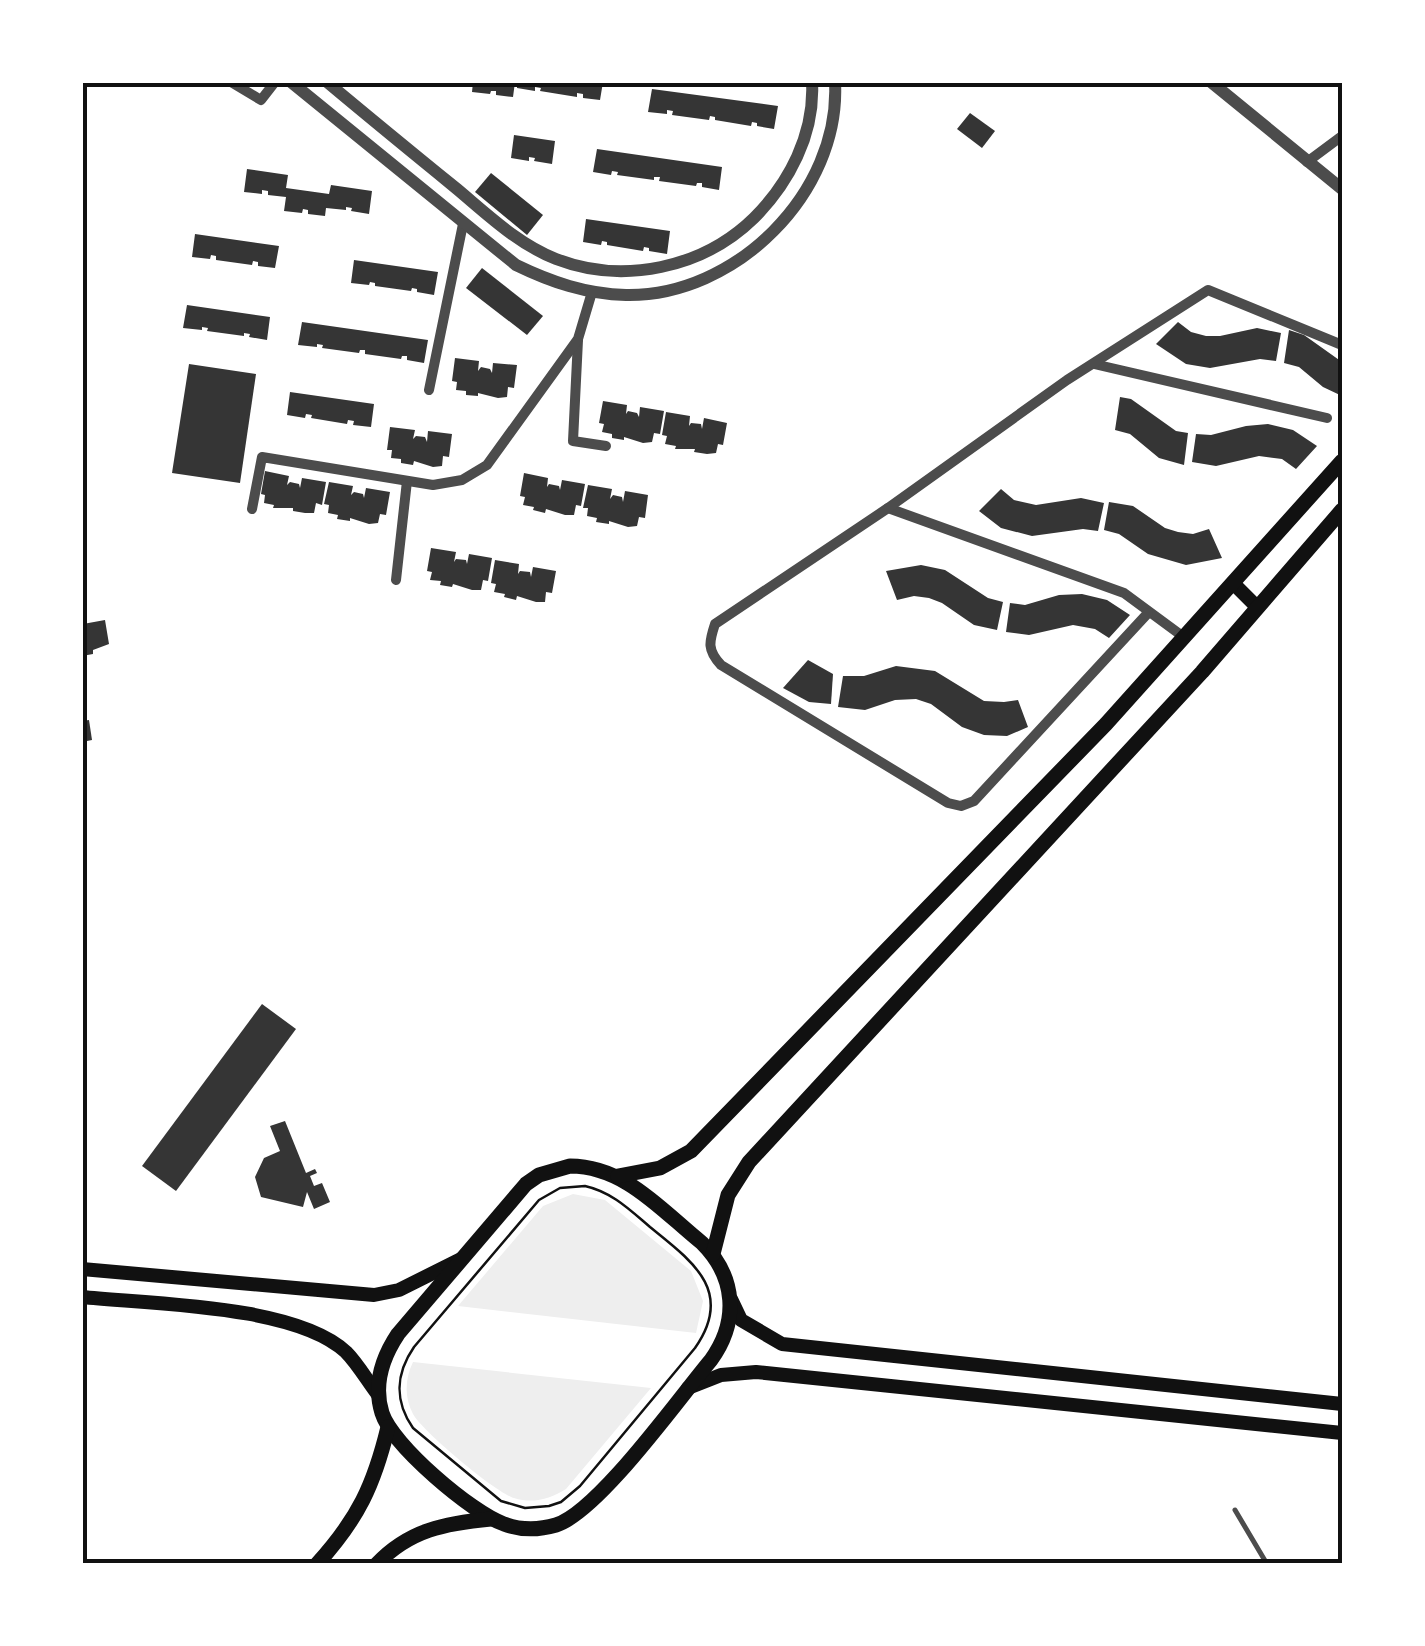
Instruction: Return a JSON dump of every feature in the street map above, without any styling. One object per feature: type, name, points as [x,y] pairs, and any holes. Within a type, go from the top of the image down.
[{"type":"main road","points":[[618,1176],[660,1168],[691,1150],[1106,724],[1342,461]]},
{"type":"main road","points":[[713,1254],[728,1195],[748,1162],[1202,672],[1342,510]]},
{"type":"main road","points":[[1234,584],[1257,606]]},
{"type":"main road","points":[[82,1297],[266,1316],[305,1326],[346,1352],[379,1396],[388,1427],[408,1452],[492,1519],[507,1525],[539,1528],[555,1526],[584,1510],[721,1346],[731,1315],[728,1283],[713,1254],[618,1176],[587,1166],[554,1169],[539,1175],[515,1195],[388,1349],[382,1364],[379,1396]]},
{"type":"main road","points":[[82,1269],[374,1296],[399,1290],[462,1258]]},
{"type":"main road","points":[[731,1298],[741,1320],[782,1344],[1342,1404]]},
{"type":"main road","points":[[688,1388],[721,1375],[756,1372],[1342,1433]]},
{"type":"main road","points":[[317,1564],[347,1532],[365,1499],[376,1476],[388,1427]]},
{"type":"main road","points":[[377,1564],[410,1536],[431,1528],[492,1519]]},
{"type":"street","points":[[231,82],[261,100],[275,82]]},
{"type":"street","points":[[291,82],[516,264],[546,280],[628,296],[679,288],[715,273],[754,250],[789,216],[806,190],[828,140],[836,82]]},
{"type":"street","points":[[327,82],[528,245],[584,268],[628,272],[673,265],[705,252],[740,231],[771,201],[806,134],[812,82]]},
{"type":"street","points":[[1211,82],[1342,190]]},
{"type":"street","points":[[1307,162],[1342,136]]},
{"type":"street","points":[[786,178],[806,190]]},
{"type":"street","points":[[429,390],[462,224]]},
{"type":"street","points":[[1148,613],[974,801],[962,806],[948,803],[721,665],[710,654],[709,643],[716,624],[1093,364],[1208,290],[1342,345]]},
{"type":"street","points":[[592,292],[578,339],[573,441],[606,446]]},
{"type":"street","points":[[252,510],[262,457],[433,484],[462,480],[486,465],[578,339]]},
{"type":"street","points":[[1093,364],[1326,418]]},
{"type":"street","points":[[396,580],[407,481]]},
{"type":"street","points":[[888,508],[1124,593],[1185,638]]},
{"type":"lane","points":[[1235,1510],[1267,1564]]},
{"type":"path","points":[[585,1186],[608,1194],[697,1267],[711,1300],[703,1336],[580,1486],[561,1502],[549,1506],[513,1506],[491,1494],[421,1437],[401,1406],[401,1370],[414,1347],[530,1208],[560,1188],[585,1186]]},
{"type":"shaded area","points":[[573,1194],[605,1200],[691,1271],[703,1301],[696,1333],[458,1306],[543,1206]]},
{"type":"shaded area","points":[[413,1362],[651,1388],[566,1489],[548,1498],[528,1501],[492,1485],[419,1422],[407,1395]]},
{"type":"building","points":[[473,82],[515,82],[513,97],[496,95],[496,91],[472,92]]},
{"type":"building","points":[[517,82],[603,82],[600,100],[583,98],[583,94],[577,93],[577,97],[535,87],[535,91],[517,88]]},
{"type":"building","points":[[652,89],[778,106],[774,129],[710,116],[709,120],[672,115],[673,111],[667,110],[667,114],[648,112]]},
{"type":"building","points":[[970,113],[995,131],[982,148],[957,129]]},
{"type":"building","points":[[514,135],[555,141],[552,164],[529,157],[529,161],[511,158]]},
{"type":"building","points":[[597,149],[722,167],[719,190],[702,187],[702,183],[696,186],[659,181],[660,177],[654,180],[612,171],[611,175],[593,172]]},
{"type":"building","points":[[247,169],[288,175],[286,188],[329,194],[331,185],[372,191],[369,214],[346,207],[326,208],[325,216],[308,214],[303,209],[302,213],[284,211],[286,197],[268,195],[268,191],[262,190],[262,194],[244,192]]},
{"type":"building","points":[[491,173],[543,215],[527,235],[475,192]]},
{"type":"building","points":[[586,219],[670,231],[667,254],[602,241],[601,245],[583,242]]},
{"type":"building","points":[[195,234],[279,246],[275,268],[258,266],[253,261],[252,265],[216,260],[211,255],[210,259],[192,257]]},
{"type":"building","points":[[354,260],[438,272],[434,295],[412,288],[411,291],[370,282],[351,283]]},
{"type":"building","points":[[482,268],[543,316],[527,335],[466,288]]},
{"type":"building","points":[[187,305],[270,317],[267,340],[202,327],[183,328]]},
{"type":"building","points":[[302,322],[428,340],[424,363],[407,360],[407,356],[401,359],[365,354],[365,350],[359,353],[317,344],[298,345]]},
{"type":"building","points":[[1178,322],[1191,332],[1206,336],[1257,328],[1281,333],[1276,361],[1260,359],[1210,368],[1186,364],[1156,344]]},
{"type":"building","points":[[1289,330],[1304,335],[1342,362],[1342,396],[1323,387],[1299,367],[1284,363]]},
{"type":"building","points":[[455,358],[479,361],[478,371],[481,367],[492,373],[493,363],[517,365],[514,388],[508,387],[507,397],[498,398],[478,393],[466,395],[466,391],[456,390],[457,382],[452,381]]},
{"type":"building","points":[[189,364],[256,374],[240,483],[172,473]]},
{"type":"building","points":[[290,392],[374,404],[371,427],[306,414],[305,418],[287,415]]},
{"type":"building","points":[[1120,397],[1131,399],[1176,431],[1188,433],[1184,465],[1159,458],[1130,434],[1115,430]]},
{"type":"building","points":[[603,401],[627,405],[626,414],[637,413],[639,417],[640,407],[664,411],[660,434],[654,433],[652,442],[643,443],[612,438],[612,434],[602,432],[604,424],[599,423]]},
{"type":"building","points":[[666,412],[690,416],[689,426],[701,424],[702,429],[704,418],[727,423],[723,445],[718,444],[716,453],[707,454],[665,444],[667,436],[662,435]]},
{"type":"building","points":[[1268,424],[1293,430],[1317,446],[1296,469],[1282,459],[1259,456],[1216,466],[1192,462],[1196,434],[1211,435]]},
{"type":"building","points":[[390,427],[415,430],[413,439],[425,437],[427,442],[428,431],[452,434],[449,457],[443,456],[442,466],[433,467],[391,458],[392,450],[387,450]]},
{"type":"building","points":[[265,471],[289,476],[287,485],[299,484],[300,488],[302,478],[326,482],[322,505],[316,503],[314,513],[305,513],[264,503],[265,495],[261,494]]},
{"type":"building","points":[[524,473],[548,478],[547,487],[559,486],[560,490],[562,480],[585,484],[581,506],[576,505],[574,515],[565,515],[523,505],[525,497],[520,496]]},
{"type":"building","points":[[329,482],[353,486],[351,495],[363,494],[364,498],[366,488],[390,492],[386,515],[380,514],[378,523],[369,524],[337,519],[338,515],[328,513],[329,505],[324,504]]},
{"type":"building","points":[[588,485],[612,489],[610,499],[613,495],[622,497],[623,502],[625,491],[648,495],[645,518],[639,517],[637,526],[628,527],[596,522],[597,518],[587,516],[588,508],[583,508]]},
{"type":"building","points":[[1001,489],[1014,500],[1036,505],[1081,498],[1104,503],[1098,531],[1083,529],[1032,536],[1001,528],[979,511]]},
{"type":"building","points":[[1109,502],[1133,506],[1165,528],[1178,532],[1193,534],[1209,529],[1222,558],[1186,565],[1148,554],[1119,534],[1104,530]]},
{"type":"building","points":[[431,548],[456,552],[454,562],[466,560],[467,564],[469,554],[492,558],[488,581],[483,580],[481,590],[472,590],[430,580],[432,572],[427,571]]},
{"type":"building","points":[[495,560],[519,564],[518,574],[530,572],[531,577],[533,567],[556,571],[552,593],[546,592],[545,602],[536,602],[494,592],[496,584],[491,583]]},
{"type":"building","points":[[921,565],[945,570],[988,598],[1003,602],[997,630],[974,625],[929,598],[897,600],[886,571]]},
{"type":"building","points":[[1082,594],[1107,600],[1130,615],[1109,638],[1095,629],[1073,625],[1029,635],[1006,632],[1010,603],[1025,605],[1059,595]]},
{"type":"building","points":[[105,620],[109,644],[82,656],[83,624]]},
{"type":"building","points":[[808,660],[833,674],[831,704],[809,702],[783,688]]},
{"type":"building","points":[[896,666],[935,671],[984,701],[1018,700],[1028,727],[1007,736],[984,735],[962,727],[931,704],[916,699],[895,700],[865,710],[838,707],[843,676],[864,676]]},
{"type":"building","points":[[89,720],[92,740],[82,742],[82,721]]},
{"type":"building","points":[[262,1004],[296,1029],[176,1191],[142,1166]]},
{"type":"building","points":[[285,1121],[306,1173],[315,1169],[317,1173],[310,1176],[314,1186],[322,1183],[330,1202],[314,1209],[307,1192],[303,1207],[261,1197],[255,1177],[264,1158],[280,1151],[270,1126]]}]
